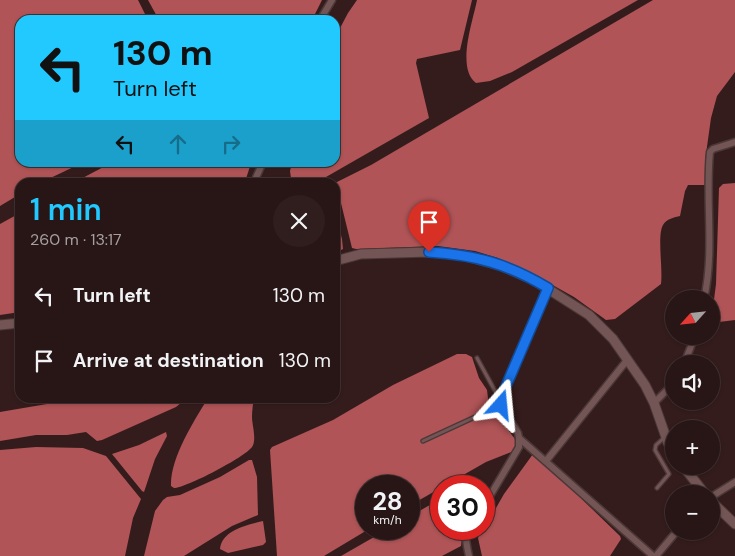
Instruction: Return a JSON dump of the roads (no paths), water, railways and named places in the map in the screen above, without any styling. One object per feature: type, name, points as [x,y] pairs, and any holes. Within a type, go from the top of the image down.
[{"type":"street","points":[[323,15],[332,0]]},
{"type":"street","points":[[706,290],[710,257],[710,152],[713,149],[735,142]]},
{"type":"street","points":[[340,260],[361,254],[429,252],[478,258],[519,272],[548,288],[589,315],[613,339],[645,385],[665,433]]},
{"type":"street","points":[[548,288],[501,403],[520,438],[655,556],[668,540]]},
{"type":"street","points":[[0,326],[15,324]]},
{"type":"street","points":[[546,461],[628,359]]},
{"type":"street","points":[[654,403],[665,392]]},
{"type":"street","points":[[495,487],[519,447],[520,438]]},
{"type":"street","points":[[690,475],[698,485]]},
{"type":"street","points":[[720,493],[735,482]]},
{"type":"street","points":[[720,508],[735,524]]},
{"type":"street","points":[[465,540],[469,556]]},
{"type":"lane","points":[[423,441],[501,403],[477,358]]},
{"type":"lane","points":[[665,437],[655,447],[656,454],[665,468]]},
{"type":"lane","points":[[657,488],[668,475]]}]
